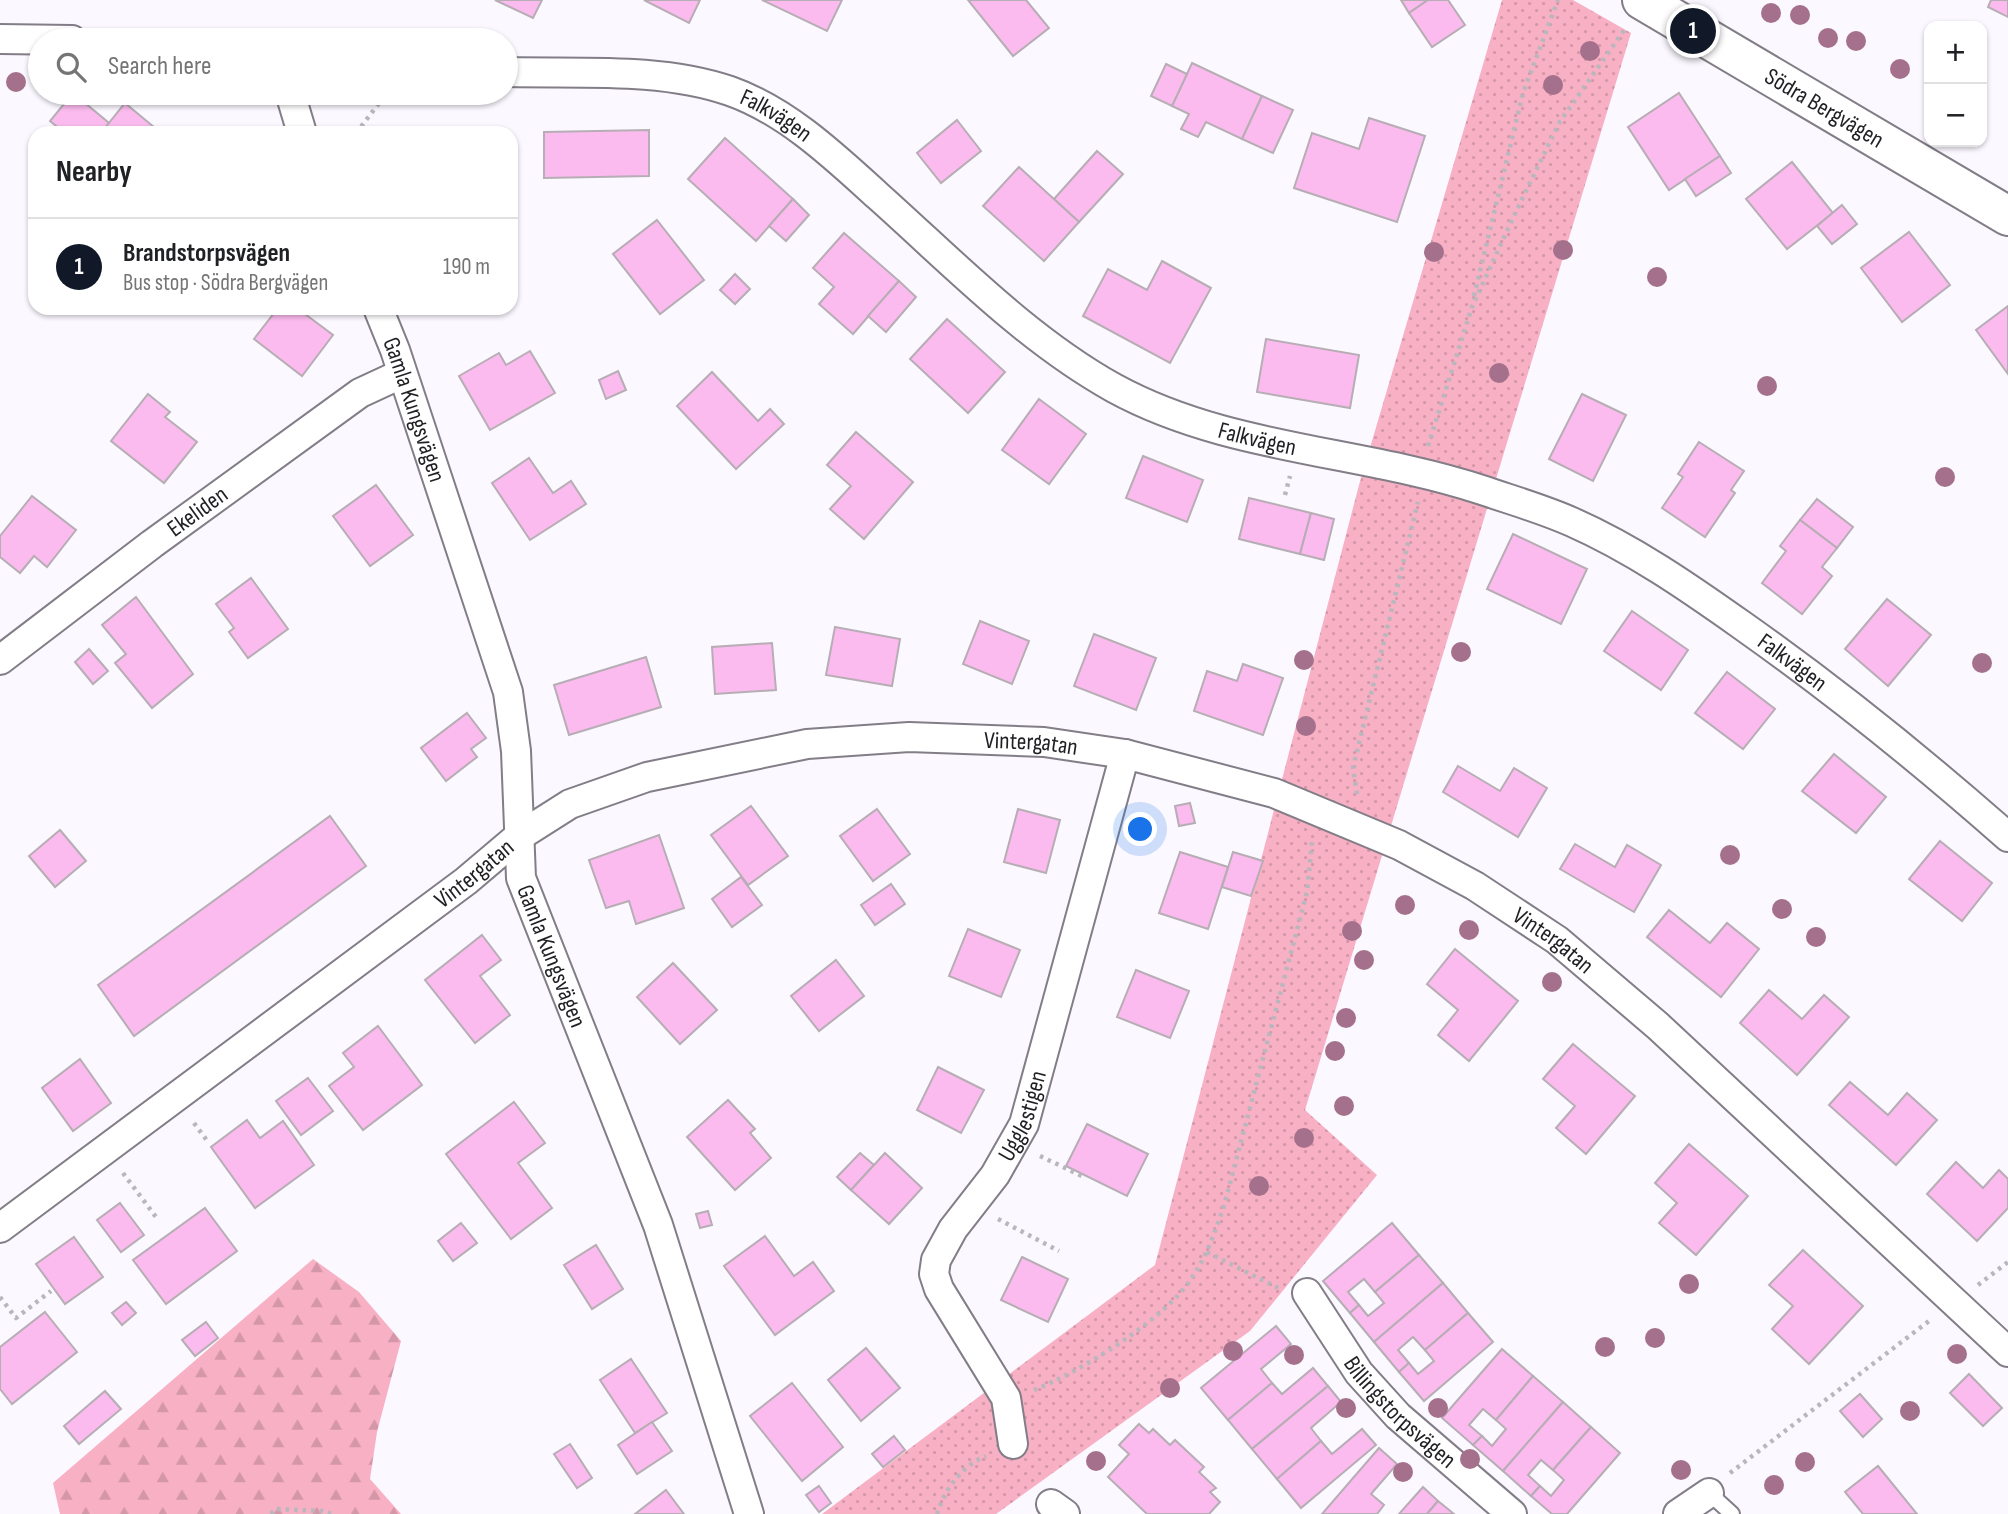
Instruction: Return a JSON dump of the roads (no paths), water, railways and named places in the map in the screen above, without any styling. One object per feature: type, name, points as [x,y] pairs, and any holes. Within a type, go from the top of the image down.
[{"type":"street","name":"Södra Bergvägen","points":[[1637,10],[2008,216]]},
{"type":"street","points":[[0,39],[28,37]]},
{"type":"street","name":"Falkvägen","points":[[518,72],[670,77],[743,97],[787,120],[840,161],[1021,324],[1114,388],[1183,417],[1254,439],[1423,472],[1571,521],[1669,574],[1775,649],[1886,733],[2008,837]]},
{"type":"street","points":[[294,105],[300,126]]},
{"type":"street","name":"Gamla Kungsvägen","points":[[381,315],[395,350],[508,692],[516,751],[520,878],[659,1225],[749,1514]]},
{"type":"street","name":"Ekeliden","points":[[0,660],[152,544],[360,394],[401,374]]},
{"type":"street","name":"Vintergatan","points":[[0,1227],[466,881],[518,837],[570,804],[647,777],[807,744],[909,737],[1044,742],[1125,754],[1262,789],[1332,814],[1399,845],[1475,886],[1558,940],[1658,1026],[2008,1352]]},
{"type":"street","name":"Ugglestigen","points":[[1013,1444],[1006,1398],[939,1290],[933,1274],[936,1260],[953,1229],[995,1175],[1024,1124],[1125,754]]},
{"type":"street","name":"Billingstorpsvägen","points":[[1307,1293],[1359,1373],[1398,1416],[1513,1514]]},
{"type":"street","points":[[1678,1514],[1709,1493]]},
{"type":"lane","points":[[1709,1493],[1732,1514]]},
{"type":"place","name":"Brandstorpsvägen","points":[[1693,31]]}]
